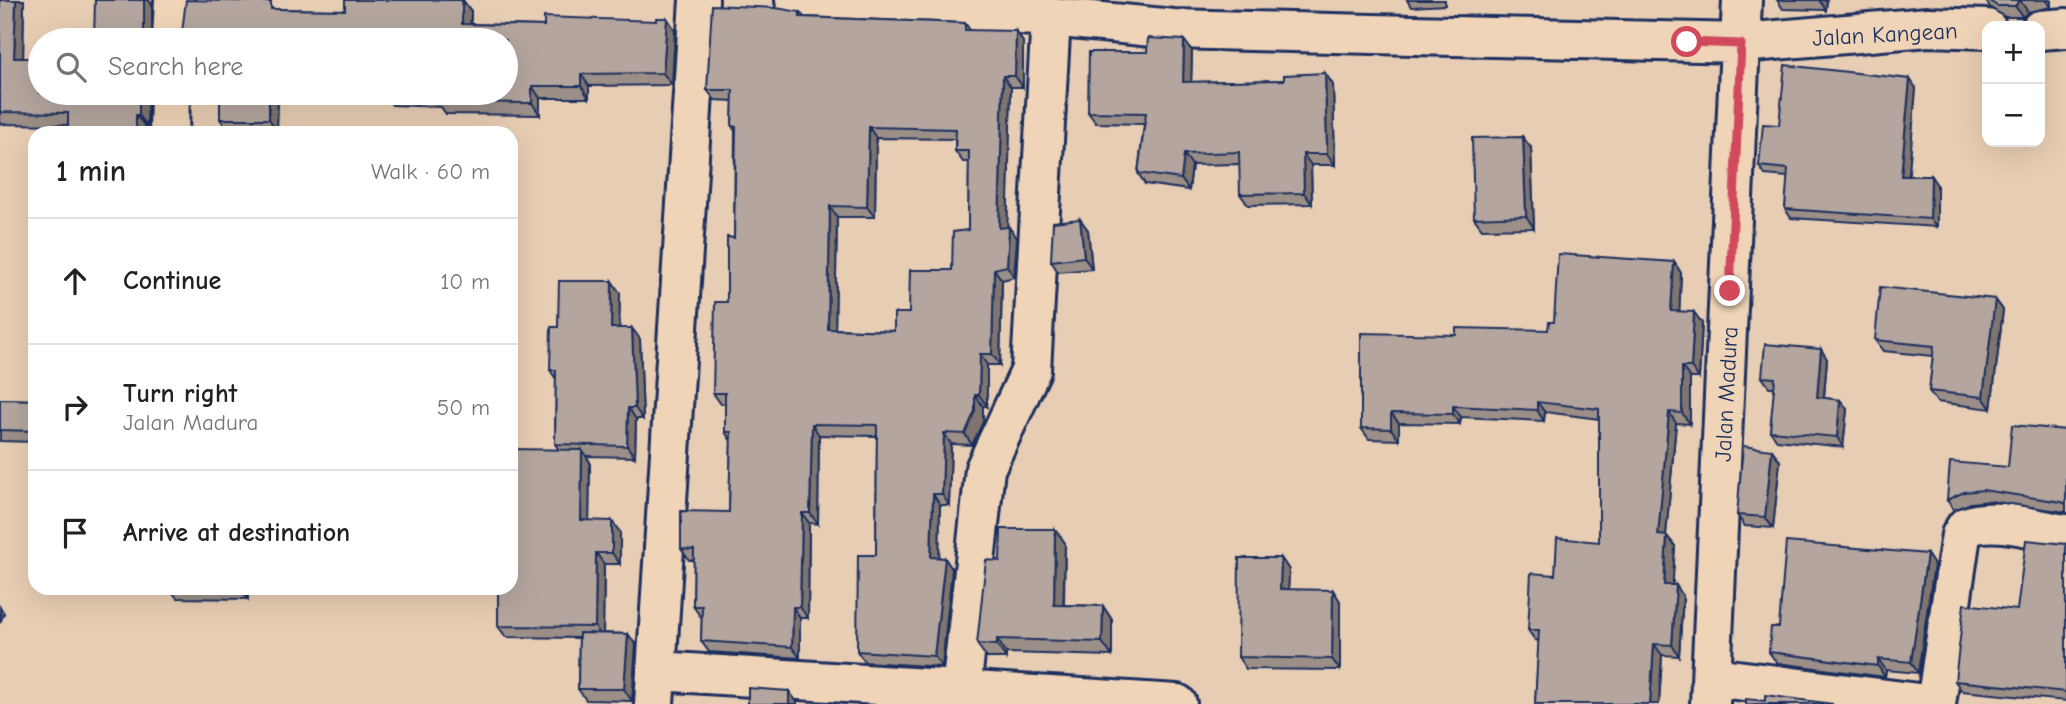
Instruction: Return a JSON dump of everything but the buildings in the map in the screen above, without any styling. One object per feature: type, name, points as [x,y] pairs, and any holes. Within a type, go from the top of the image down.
[{"type":"street","points":[[173,28],[174,0]]},
{"type":"street","points":[[699,0],[656,687],[961,691],[1177,704]]},
{"type":"street","name":"Jalan Kangean","points":[[795,0],[996,8],[1051,17],[1173,15],[1741,44],[1928,27],[1982,29]]},
{"type":"street","name":"Jalan Madura","points":[[1712,691],[1742,0]]},
{"type":"street","points":[[961,691],[985,469],[1031,370],[1051,17]]},
{"type":"street","points":[[2045,30],[2066,28]]},
{"type":"street","points":[[169,126],[170,105]]},
{"type":"street","points":[[1936,704],[1961,536],[1966,527],[1975,523],[1995,523],[2066,534]]},
{"type":"street","points":[[1712,691],[1926,704]]},
{"type":"route","points":[[1687,42],[1741,44],[1730,291]]}]
